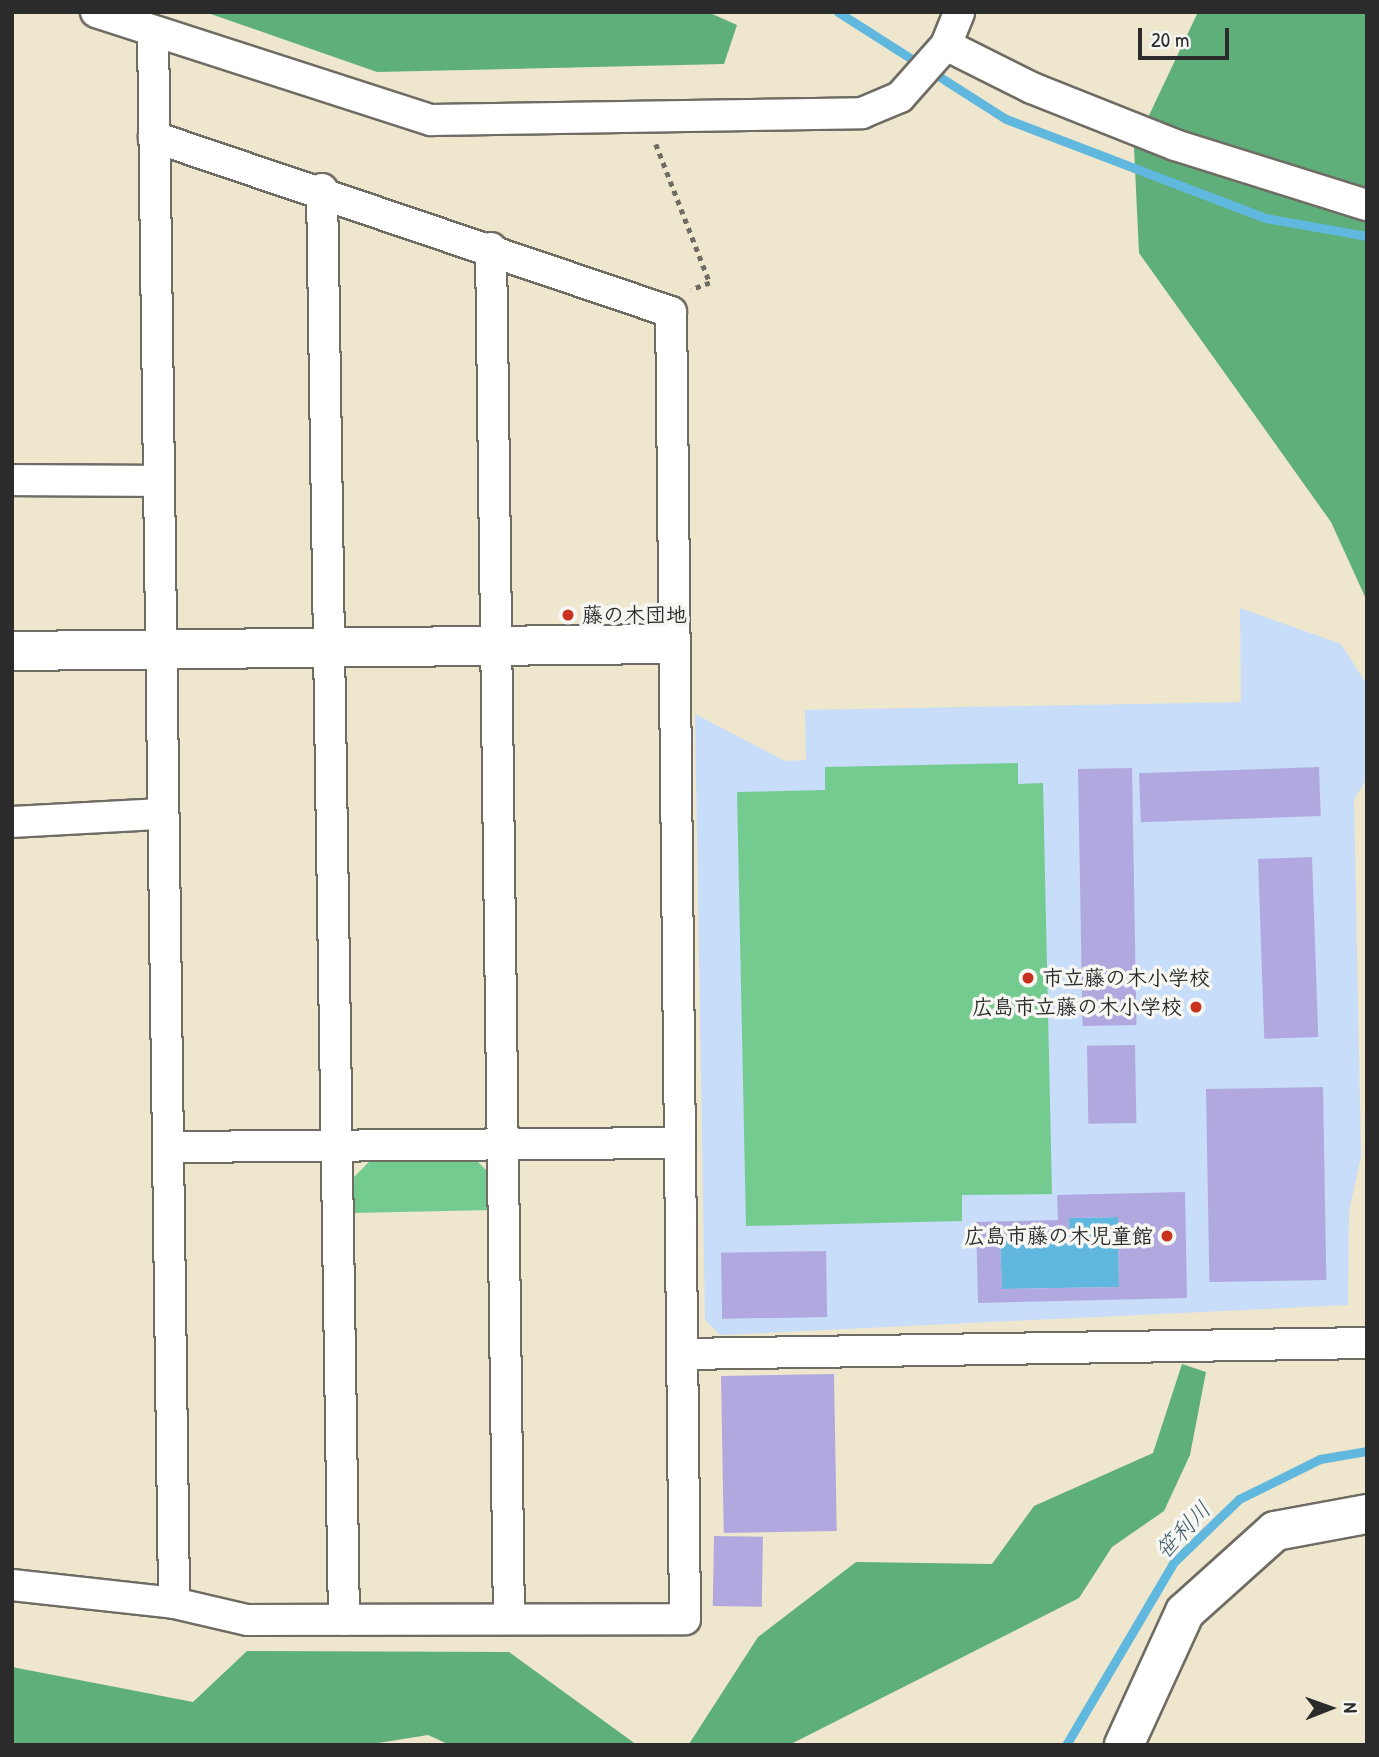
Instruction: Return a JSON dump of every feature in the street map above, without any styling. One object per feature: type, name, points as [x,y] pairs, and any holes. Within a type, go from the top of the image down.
[{"type":"street","points":[[96,12],[432,120],[862,113],[900,97],[943,48],[959,12]]},
{"type":"street","points":[[153,32],[161,814],[169,1147],[174,1603]]},
{"type":"street","points":[[943,48],[1032,88],[1175,145],[1367,205]]},
{"type":"street","points":[[12,1585],[174,1603],[247,1620],[685,1619],[684,1354],[671,644],[677,612],[670,312],[322,189],[154,137]]},
{"type":"street","points":[[322,189],[344,1620]]},
{"type":"street","points":[[491,248],[494,643],[505,1145],[509,1619]]},
{"type":"street","points":[[12,480],[158,481]]},
{"type":"street","points":[[12,651],[494,643],[671,644]]},
{"type":"street","points":[[12,822],[161,814]]},
{"type":"street","points":[[169,1147],[680,1143]]},
{"type":"street","points":[[684,1354],[1367,1343]]},
{"type":"street","points":[[1124,1745],[1185,1612],[1275,1531],[1367,1514]]},
{"type":"path","points":[[652,306],[710,283],[653,136],[657,116]]},
{"type":"shaded area","name":"市立藤の木小学校","points":[[1240,608],[1341,644],[1367,685],[1367,778],[1354,800],[1361,1156],[1349,1211],[1348,1305],[720,1335],[705,1320],[695,714],[785,761],[806,760],[805,710],[1241,702]]},
{"type":"green space","points":[[205,12],[708,12],[737,25],[724,64],[377,72]]},
{"type":"green space","points":[[1198,12],[1367,12],[1367,601],[1331,522],[1139,253],[1134,147]]},
{"type":"green space","points":[[1018,763],[1018,784],[1043,783],[1052,1194],[962,1195],[962,1221],[746,1226],[737,792],[825,790],[825,767]]},
{"type":"green space","points":[[474,1158],[491,1175],[492,1210],[352,1213],[351,1180],[370,1161]]},
{"type":"green space","points":[[1182,1364],[1206,1372],[1190,1455],[1164,1511],[1112,1547],[1079,1598],[789,1745],[662,1745],[689,1744],[758,1637],[856,1562],[992,1564],[1034,1506],[1153,1453]]},
{"type":"green space","points":[[247,1651],[509,1652],[637,1745],[450,1745],[428,1735],[366,1745],[12,1745],[12,1667],[193,1702]]},
{"type":"water","points":[[1118,1217],[1119,1287],[1002,1289],[1000,1241],[1069,1240],[1069,1218]]},
{"type":"building","points":[[1319,767],[1321,816],[1141,822],[1139,773]]},
{"type":"building","points":[[1132,768],[1136,1025],[1082,1026],[1078,769]]},
{"type":"building","points":[[1312,857],[1318,1037],[1264,1039],[1258,859]]},
{"type":"building","points":[[1135,1045],[1136,1123],[1088,1124],[1087,1046]]},
{"type":"building","points":[[1323,1087],[1326,1280],[1209,1282],[1206,1089]]},
{"type":"building","points":[[1185,1192],[1187,1298],[978,1303],[976,1222],[1058,1220],[1057,1195]],"holes":[[[1118,1217],[1119,1287],[1002,1289],[1000,1241],[1070,1240],[1069,1218]]]},
{"type":"building","points":[[826,1251],[827,1317],[722,1319],[721,1253]]},
{"type":"building","points":[[834,1374],[837,1531],[724,1533],[721,1376]]},
{"type":"building","points":[[714,1536],[763,1537],[762,1607],[713,1606]]},
{"type":"waterway","points":[[838,12],[1006,119],[1265,218],[1367,236]]},
{"type":"waterway","name":"笹利川","points":[[1066,1745],[1173,1563],[1239,1499],[1320,1459],[1367,1451]]},
{"type":"place","name":"藤の木団地","points":[[568,615]]},
{"type":"place","name":"市立藤の木小学校","points":[[1028,978]]},
{"type":"place","name":"広島市立藤の木小学校","points":[[1196,1007]]},
{"type":"place","name":"広島市藤の木児童館","points":[[1167,1236]]}]
